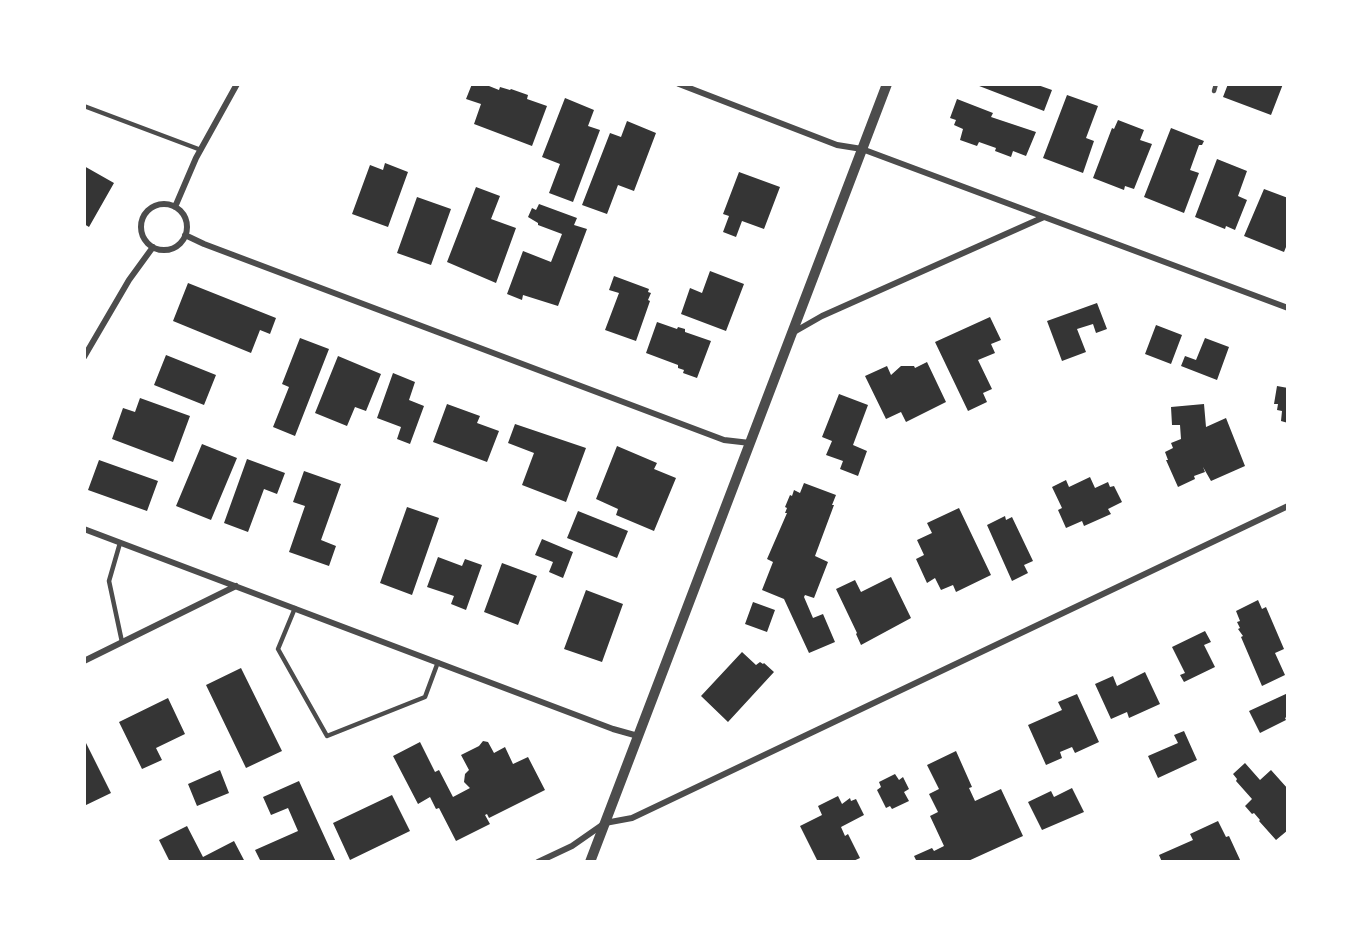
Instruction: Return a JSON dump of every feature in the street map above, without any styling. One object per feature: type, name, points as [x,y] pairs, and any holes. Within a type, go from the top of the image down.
[{"type":"street","points":[[175,207],[201,150],[237,84]]},
{"type":"street","points":[[678,84],[837,145],[862,149],[1288,308]]},
{"type":"street","points":[[590,862],[887,84]]},
{"type":"street","points":[[158,206],[175,207],[186,221],[185,235],[178,245],[170,249],[161,250],[153,247],[146,242],[142,234],[144,216],[150,209],[158,206]]},
{"type":"street","points":[[792,332],[822,316],[1044,217]]},
{"type":"street","points":[[185,235],[724,440],[750,443]]},
{"type":"street","points":[[84,357],[129,280],[153,247]]},
{"type":"street","points":[[538,862],[572,846],[605,823],[632,818],[1288,506]]},
{"type":"street","points":[[84,529],[613,729],[638,736]]},
{"type":"street","points":[[84,661],[236,586]]},
{"type":"lane","points":[[1214,91],[1216,84]]},
{"type":"lane","points":[[84,106],[201,150]]},
{"type":"lane","points":[[120,543],[109,581],[122,642]]},
{"type":"lane","points":[[295,608],[278,649],[327,736],[425,697],[438,662]]},
{"type":"building","points":[[472,84],[484,84],[499,90],[500,87],[511,89],[528,95],[527,99],[547,106],[532,146],[474,124],[481,104],[466,99]]},
{"type":"building","points":[[974,84],[1035,84],[1052,90],[1044,111]]},
{"type":"building","points":[[1228,84],[1283,84],[1271,115],[1223,97]]},
{"type":"building","points":[[1067,95],[1098,106],[1086,138],[1094,141],[1083,173],[1043,158]]},
{"type":"building","points":[[565,98],[594,110],[588,126],[600,130],[573,202],[549,193],[560,164],[542,157]]},
{"type":"building","points":[[957,99],[993,113],[991,117],[1036,132],[1026,156],[1013,151],[1011,157],[979,142],[977,146],[960,140],[963,129],[954,125],[956,120],[950,118]]},
{"type":"building","points":[[1118,120],[1144,130],[1140,140],[1152,144],[1134,189],[1125,186],[1124,190],[1093,178],[1112,128],[1114,129]]},
{"type":"building","points":[[627,121],[656,133],[634,191],[618,185],[607,214],[582,205],[610,133],[621,137]]},
{"type":"building","points":[[1171,128],[1204,141],[1202,145],[1199,145],[1190,170],[1199,173],[1184,213],[1144,197]]},
{"type":"building","points":[[1217,159],[1247,171],[1238,196],[1247,200],[1235,230],[1226,226],[1225,229],[1195,217]]},
{"type":"building","points":[[385,163],[408,172],[388,227],[352,214],[370,165],[383,170]]},
{"type":"building","points":[[84,166],[114,183],[89,227],[84,224]]},
{"type":"building","points":[[739,172],[780,187],[764,229],[742,221],[736,237],[723,232],[729,216],[723,214]]},
{"type":"building","points":[[476,187],[500,196],[491,219],[516,228],[496,283],[447,262]]},
{"type":"building","points":[[1264,189],[1288,198],[1288,242],[1284,252],[1244,236]]},
{"type":"building","points":[[417,197],[451,209],[431,265],[397,253]]},
{"type":"building","points":[[539,204],[577,218],[574,225],[587,229],[558,306],[523,295],[522,300],[507,294],[523,251],[551,262],[562,234],[538,225],[528,217],[532,208],[536,210]]},
{"type":"building","points":[[710,271],[744,284],[726,331],[681,314],[690,288],[702,293]]},
{"type":"building","points":[[614,276],[649,289],[648,292],[651,293],[636,341],[605,330],[619,293],[609,290]]},
{"type":"building","points":[[188,283],[276,318],[270,334],[260,330],[251,353],[173,321]]},
{"type":"building","points":[[1097,303],[1107,329],[1096,333],[1093,324],[1077,329],[1086,352],[1062,361],[1047,321]]},
{"type":"building","points":[[990,317],[1001,340],[991,344],[995,353],[978,360],[992,389],[983,393],[987,402],[968,411],[935,342]]},
{"type":"building","points":[[657,322],[677,329],[678,327],[685,329],[685,332],[711,341],[697,378],[683,373],[684,370],[678,368],[678,365],[646,353]]},
{"type":"building","points":[[1156,325],[1182,335],[1171,364],[1145,354]]},
{"type":"building","points":[[300,338],[329,349],[295,436],[273,427],[289,387],[282,384]]},
{"type":"building","points":[[1205,338],[1229,347],[1217,380],[1181,366],[1185,356],[1196,360]]},
{"type":"building","points":[[166,355],[216,375],[204,405],[154,385]]},
{"type":"building","points":[[338,356],[381,374],[366,411],[355,407],[347,426],[315,413]]},
{"type":"building","points":[[927,362],[946,402],[906,422],[901,412],[886,419],[865,376],[887,366],[891,375],[901,366],[914,366],[915,368]]},
{"type":"building","points":[[393,373],[415,382],[409,400],[424,406],[410,444],[397,439],[401,427],[377,418]]},
{"type":"building","points":[[1277,386],[1288,388],[1288,423],[1281,421],[1282,411],[1277,410],[1278,404],[1274,404]]},
{"type":"building","points":[[839,394],[868,405],[853,445],[867,451],[858,476],[840,469],[843,461],[826,455],[832,441],[822,437]]},
{"type":"building","points":[[140,398],[190,416],[173,462],[112,439],[123,408],[135,412]]},
{"type":"building","points":[[447,404],[480,416],[477,423],[499,431],[487,462],[433,442]]},
{"type":"building","points":[[1204,404],[1206,427],[1226,418],[1245,466],[1211,481],[1203,467],[1205,472],[1194,476],[1195,479],[1178,487],[1166,460],[1168,460],[1165,452],[1173,448],[1171,443],[1181,439],[1180,425],[1172,425],[1171,407]]},
{"type":"building","points":[[515,424],[586,448],[566,502],[522,485],[534,453],[508,443]]},
{"type":"building","points":[[202,444],[237,458],[211,520],[176,506]]},
{"type":"building","points":[[617,446],[657,463],[654,469],[676,478],[654,531],[616,515],[618,509],[596,499]]},
{"type":"building","points":[[247,459],[285,473],[277,494],[264,489],[248,532],[224,523]]},
{"type":"building","points":[[99,460],[158,481],[147,511],[88,490]]},
{"type":"building","points":[[304,471],[341,484],[321,540],[336,546],[329,566],[289,552],[305,506],[293,502]]},
{"type":"building","points":[[1090,477],[1095,488],[1108,482],[1110,487],[1114,486],[1122,502],[1108,509],[1111,514],[1084,526],[1082,521],[1066,528],[1058,510],[1062,508],[1052,487],[1066,480],[1069,487]]},
{"type":"building","points":[[804,483],[836,495],[815,556],[828,562],[814,598],[805,595],[804,597],[813,618],[823,614],[835,642],[809,653],[784,599],[762,590],[773,562],[767,559],[787,513],[785,513],[787,508],[785,507],[790,495],[792,496],[794,490],[800,493]]},
{"type":"building","points":[[407,507],[439,518],[412,595],[380,583]]},
{"type":"building","points":[[959,508],[991,575],[956,592],[953,585],[941,590],[935,578],[927,583],[916,559],[924,555],[917,540],[932,533],[927,523]]},
{"type":"building","points":[[578,511],[628,531],[617,558],[567,538]]},
{"type":"building","points":[[1005,516],[1006,520],[1012,517],[1033,561],[1024,565],[1028,573],[1012,581],[987,525]]},
{"type":"building","points":[[542,539],[573,552],[563,578],[549,572],[553,562],[535,555]]},
{"type":"building","points":[[438,557],[462,566],[465,559],[482,565],[466,610],[451,604],[454,596],[427,587]]},
{"type":"building","points":[[502,563],[537,576],[518,625],[484,612]]},
{"type":"building","points":[[891,577],[911,618],[861,645],[836,589],[855,580],[861,592]]},
{"type":"building","points":[[586,590],[623,604],[602,662],[564,649]]},
{"type":"building","points":[[1258,600],[1262,609],[1266,607],[1284,649],[1275,653],[1285,675],[1262,686],[1241,637],[1243,636],[1238,629],[1240,628],[1237,622],[1240,621],[1236,611]]},
{"type":"building","points":[[753,602],[775,610],[767,632],[745,624]]},
{"type":"building","points":[[1205,631],[1211,642],[1204,645],[1215,667],[1184,682],[1180,675],[1185,673],[1172,647]]},
{"type":"building","points":[[742,652],[756,665],[760,662],[764,663],[774,672],[728,722],[701,696]]},
{"type":"building","points":[[241,668],[282,751],[246,768],[206,685]]},
{"type":"building","points":[[1145,672],[1160,704],[1129,718],[1127,712],[1111,719],[1095,684],[1113,676],[1117,686]]},
{"type":"building","points":[[1288,693],[1286,720],[1260,733],[1249,711]]},
{"type":"building","points":[[1077,694],[1099,742],[1075,753],[1072,747],[1060,752],[1062,758],[1046,765],[1028,725],[1062,710],[1058,702]]},
{"type":"building","points":[[168,698],[185,734],[156,748],[162,760],[142,769],[119,722]]},
{"type":"building","points":[[1184,731],[1197,760],[1158,778],[1148,756],[1178,743],[1174,735]]},
{"type":"building","points":[[84,739],[111,793],[84,806]]},
{"type":"building","points":[[483,741],[488,742],[494,753],[505,747],[513,764],[528,757],[545,790],[489,818],[487,814],[485,815],[490,824],[456,841],[439,808],[436,809],[430,797],[418,804],[393,756],[420,742],[435,772],[439,770],[453,797],[470,788],[464,782],[465,774],[469,770],[461,755],[479,746]]},
{"type":"building","points":[[956,751],[972,787],[969,788],[975,801],[1001,789],[1023,836],[966,862],[917,862],[914,856],[932,848],[934,851],[944,846],[930,816],[938,812],[929,794],[939,789],[927,765]]},
{"type":"building","points":[[1245,763],[1260,780],[1271,770],[1288,789],[1286,796],[1288,798],[1288,830],[1276,840],[1254,813],[1252,814],[1245,806],[1252,799],[1236,781],[1233,774]]},
{"type":"building","points":[[220,770],[229,793],[197,806],[188,784]]},
{"type":"building","points":[[895,774],[899,780],[903,777],[909,789],[904,792],[909,801],[892,809],[890,806],[886,808],[877,790],[881,787],[879,782]]},
{"type":"building","points":[[299,781],[336,862],[261,862],[255,850],[298,831],[288,808],[271,815],[263,797]]},
{"type":"building","points":[[1072,788],[1084,812],[1042,830],[1028,802],[1051,791],[1054,797]]},
{"type":"building","points":[[392,795],[410,831],[350,860],[333,823]]},
{"type":"building","points":[[838,796],[842,804],[850,798],[851,801],[856,799],[864,815],[841,827],[845,836],[848,834],[860,858],[851,862],[818,862],[800,826],[822,815],[818,806]]},
{"type":"building","points":[[1218,821],[1226,837],[1229,836],[1241,862],[1162,862],[1159,855],[1193,840],[1190,834]]},
{"type":"building","points":[[187,826],[203,857],[234,841],[245,862],[170,862],[159,840]]}]
